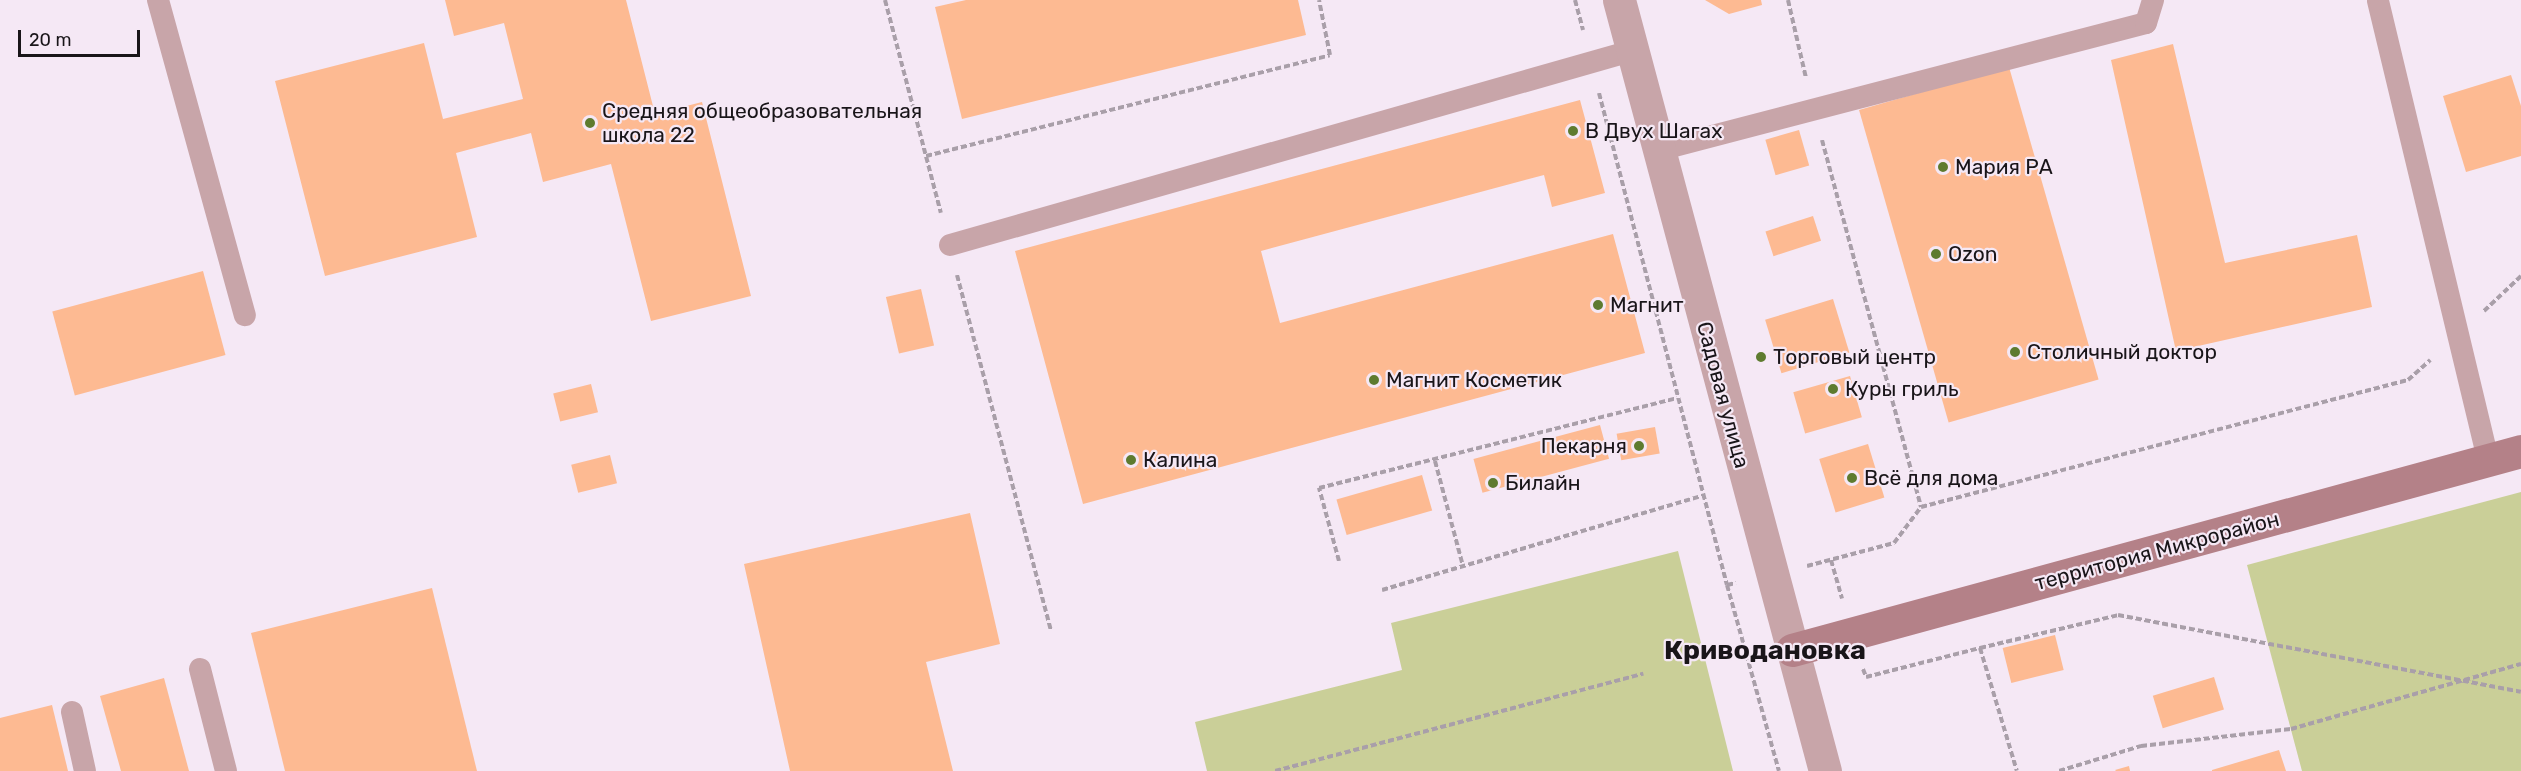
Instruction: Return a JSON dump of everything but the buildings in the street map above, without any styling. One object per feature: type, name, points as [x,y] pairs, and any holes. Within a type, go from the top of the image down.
[{"type":"main road","name":"территория Микрорайон","points":[[1792,650],[2521,451]]},
{"type":"street","name":"Садовая улица","points":[[1619,0],[1655,151],[1825,771]]},
{"type":"lane","points":[[158,0],[245,315]]},
{"type":"lane","points":[[1655,151],[2146,23],[2153,0]]},
{"type":"lane","points":[[2379,1],[2488,460]]},
{"type":"lane","points":[[950,245],[1631,51]]},
{"type":"lane","points":[[200,669],[226,771]]},
{"type":"lane","points":[[72,712],[85,771]]},
{"type":"path","points":[[885,0],[1051,632]]},
{"type":"path","points":[[926,156],[1330,55],[1319,0]]},
{"type":"path","points":[[1788,0],[1813,110],[1921,507],[2408,380],[2521,276]]},
{"type":"path","points":[[1339,561],[1319,488],[1435,461],[1677,398]]},
{"type":"path","points":[[1435,461],[1463,566]]},
{"type":"path","points":[[1382,590],[1704,495]]},
{"type":"path","points":[[1831,560],[1851,634],[1866,677],[2118,615],[2521,692]]},
{"type":"path","points":[[1727,585],[1779,771]]},
{"type":"path","points":[[1980,648],[2017,771]]},
{"type":"path","points":[[2059,771],[2141,746],[2291,729],[2521,664]]},
{"type":"path","points":[[1275,771],[1643,674]]},
{"type":"green space","points":[[2521,492],[2521,771],[2302,771],[2247,565]]},
{"type":"green space","points":[[1678,551],[1733,771],[1207,771],[1195,722],[1402,670],[1391,623]]},
{"type":"place","name":"Средняя общеобразовательная школа 22","points":[[590,123]]},
{"type":"place","name":"В Двух Шагах","points":[[1573,131]]},
{"type":"place","name":"Мария РА","points":[[1943,167]]},
{"type":"place","name":"Ozon","points":[[1936,254]]},
{"type":"place","name":"Магнит","points":[[1598,305]]},
{"type":"place","name":"Столичный доктор","points":[[2015,352]]},
{"type":"place","name":"Торговый центр","points":[[1761,357]]},
{"type":"place","name":"Магнит Косметик","points":[[1374,380]]},
{"type":"place","name":"Куры гриль","points":[[1833,389]]},
{"type":"place","name":"Пекарня","points":[[1639,446]]},
{"type":"place","name":"Калина","points":[[1131,460]]},
{"type":"place","name":"Всё для дома","points":[[1852,478]]},
{"type":"place","name":"Билайн","points":[[1493,483]]},
{"type":"district","name":"Криводановка","points":[[1765,651]]}]
